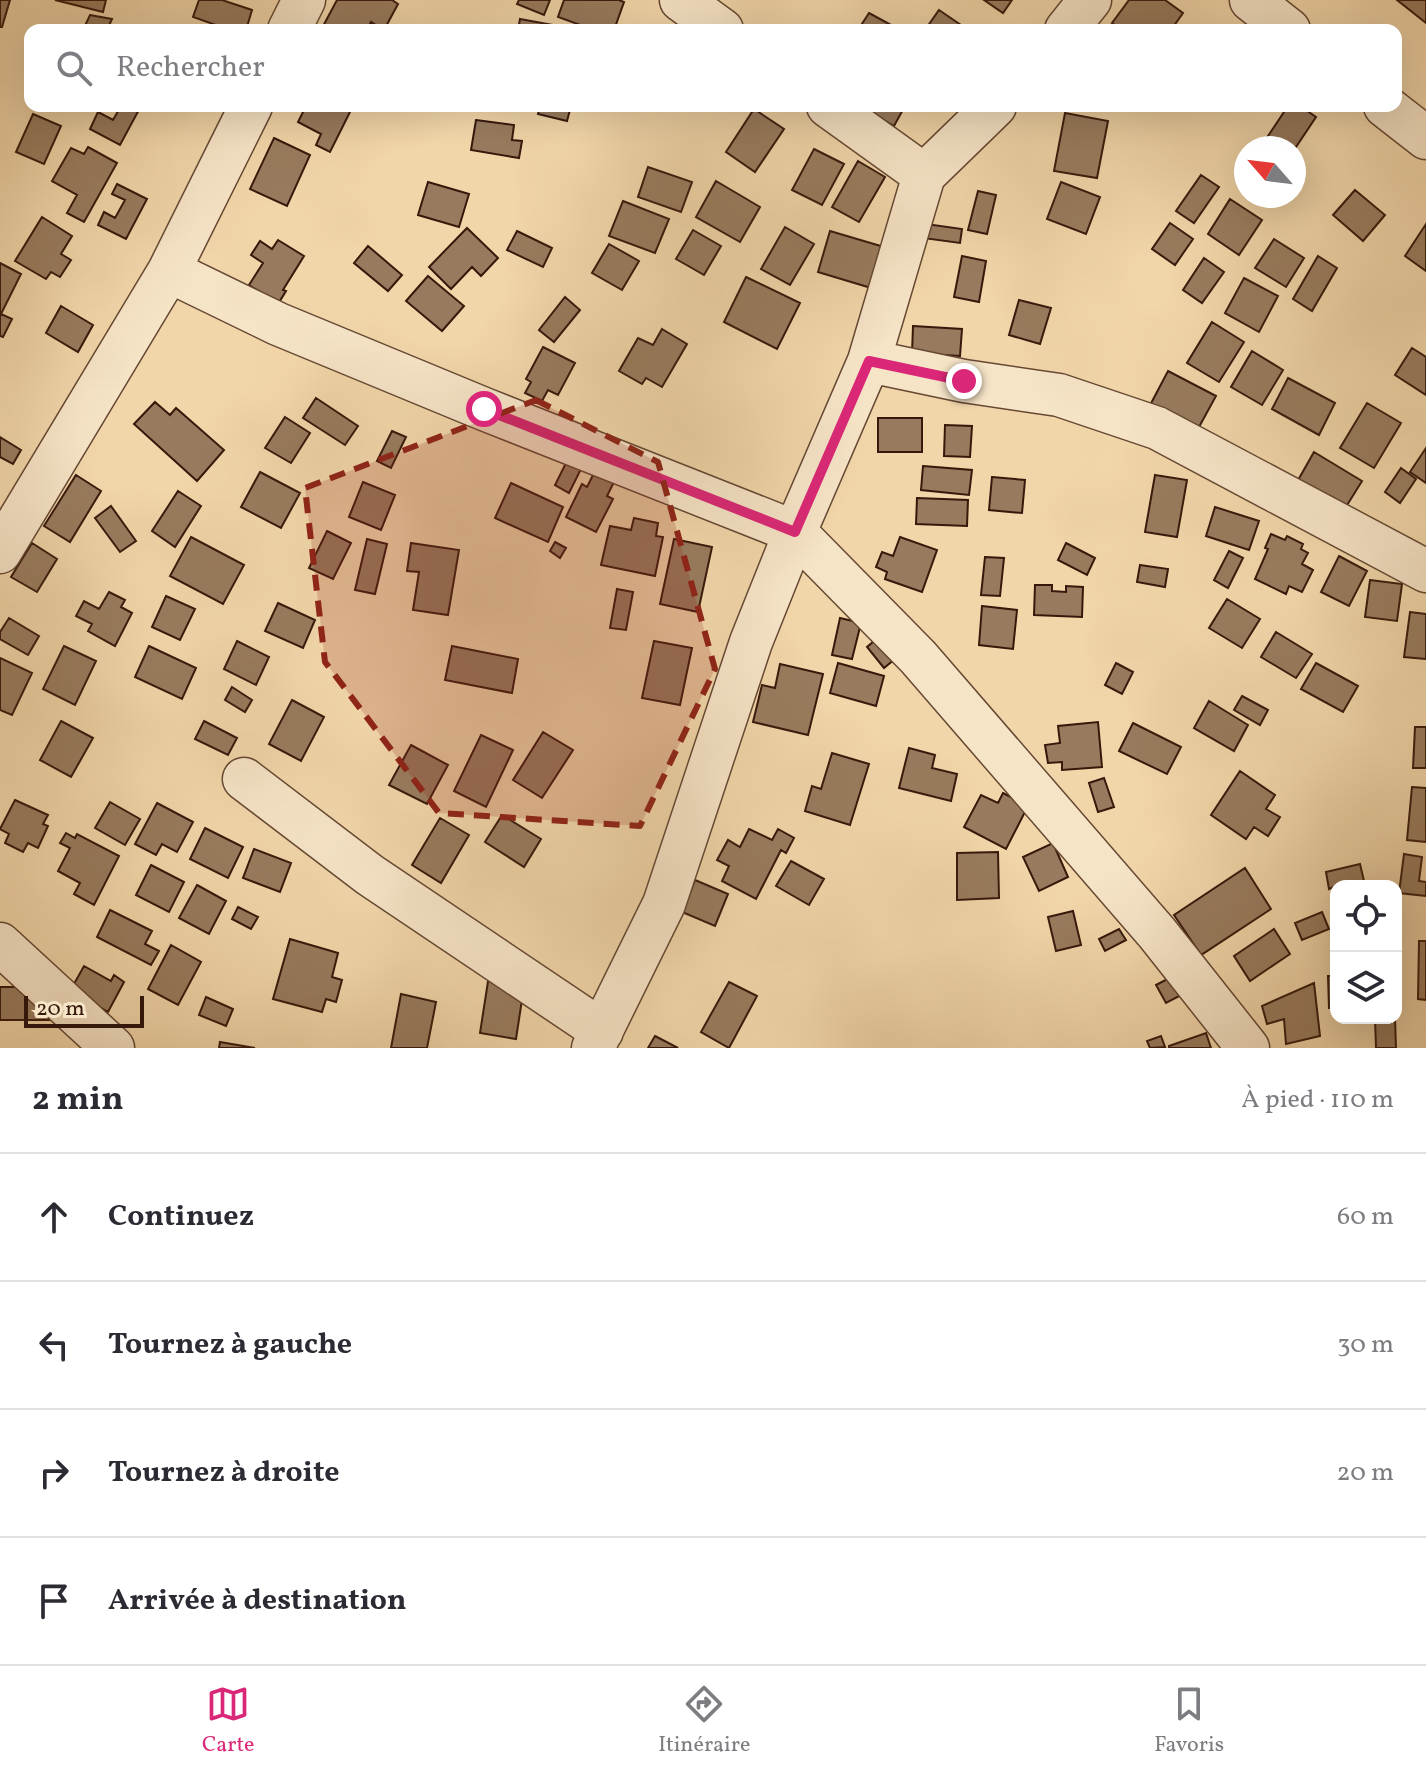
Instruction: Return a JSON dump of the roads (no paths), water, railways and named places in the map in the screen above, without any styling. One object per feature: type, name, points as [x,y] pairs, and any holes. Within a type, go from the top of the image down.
[{"type":"street","points":[[292,24],[304,0]]},
{"type":"street","points":[[681,0],[714,24]]},
{"type":"street","points":[[1071,24],[1090,0]]},
{"type":"street","points":[[1251,0],[1281,24]]},
{"type":"street","points":[[0,552],[169,271],[248,112]]},
{"type":"street","points":[[836,112],[924,175]]},
{"type":"street","points":[[244,779],[370,875],[598,1040],[664,904],[751,642],[869,361],[924,175],[989,112]]},
{"type":"street","points":[[1393,112],[1426,138]]},
{"type":"street","points":[[169,271],[292,330],[795,532],[918,657],[1157,933],[1248,1048]]},
{"type":"street","points":[[869,361],[964,381],[1059,395],[1157,428],[1426,571]]},
{"type":"street","points":[[0,944],[113,1048]]}]
